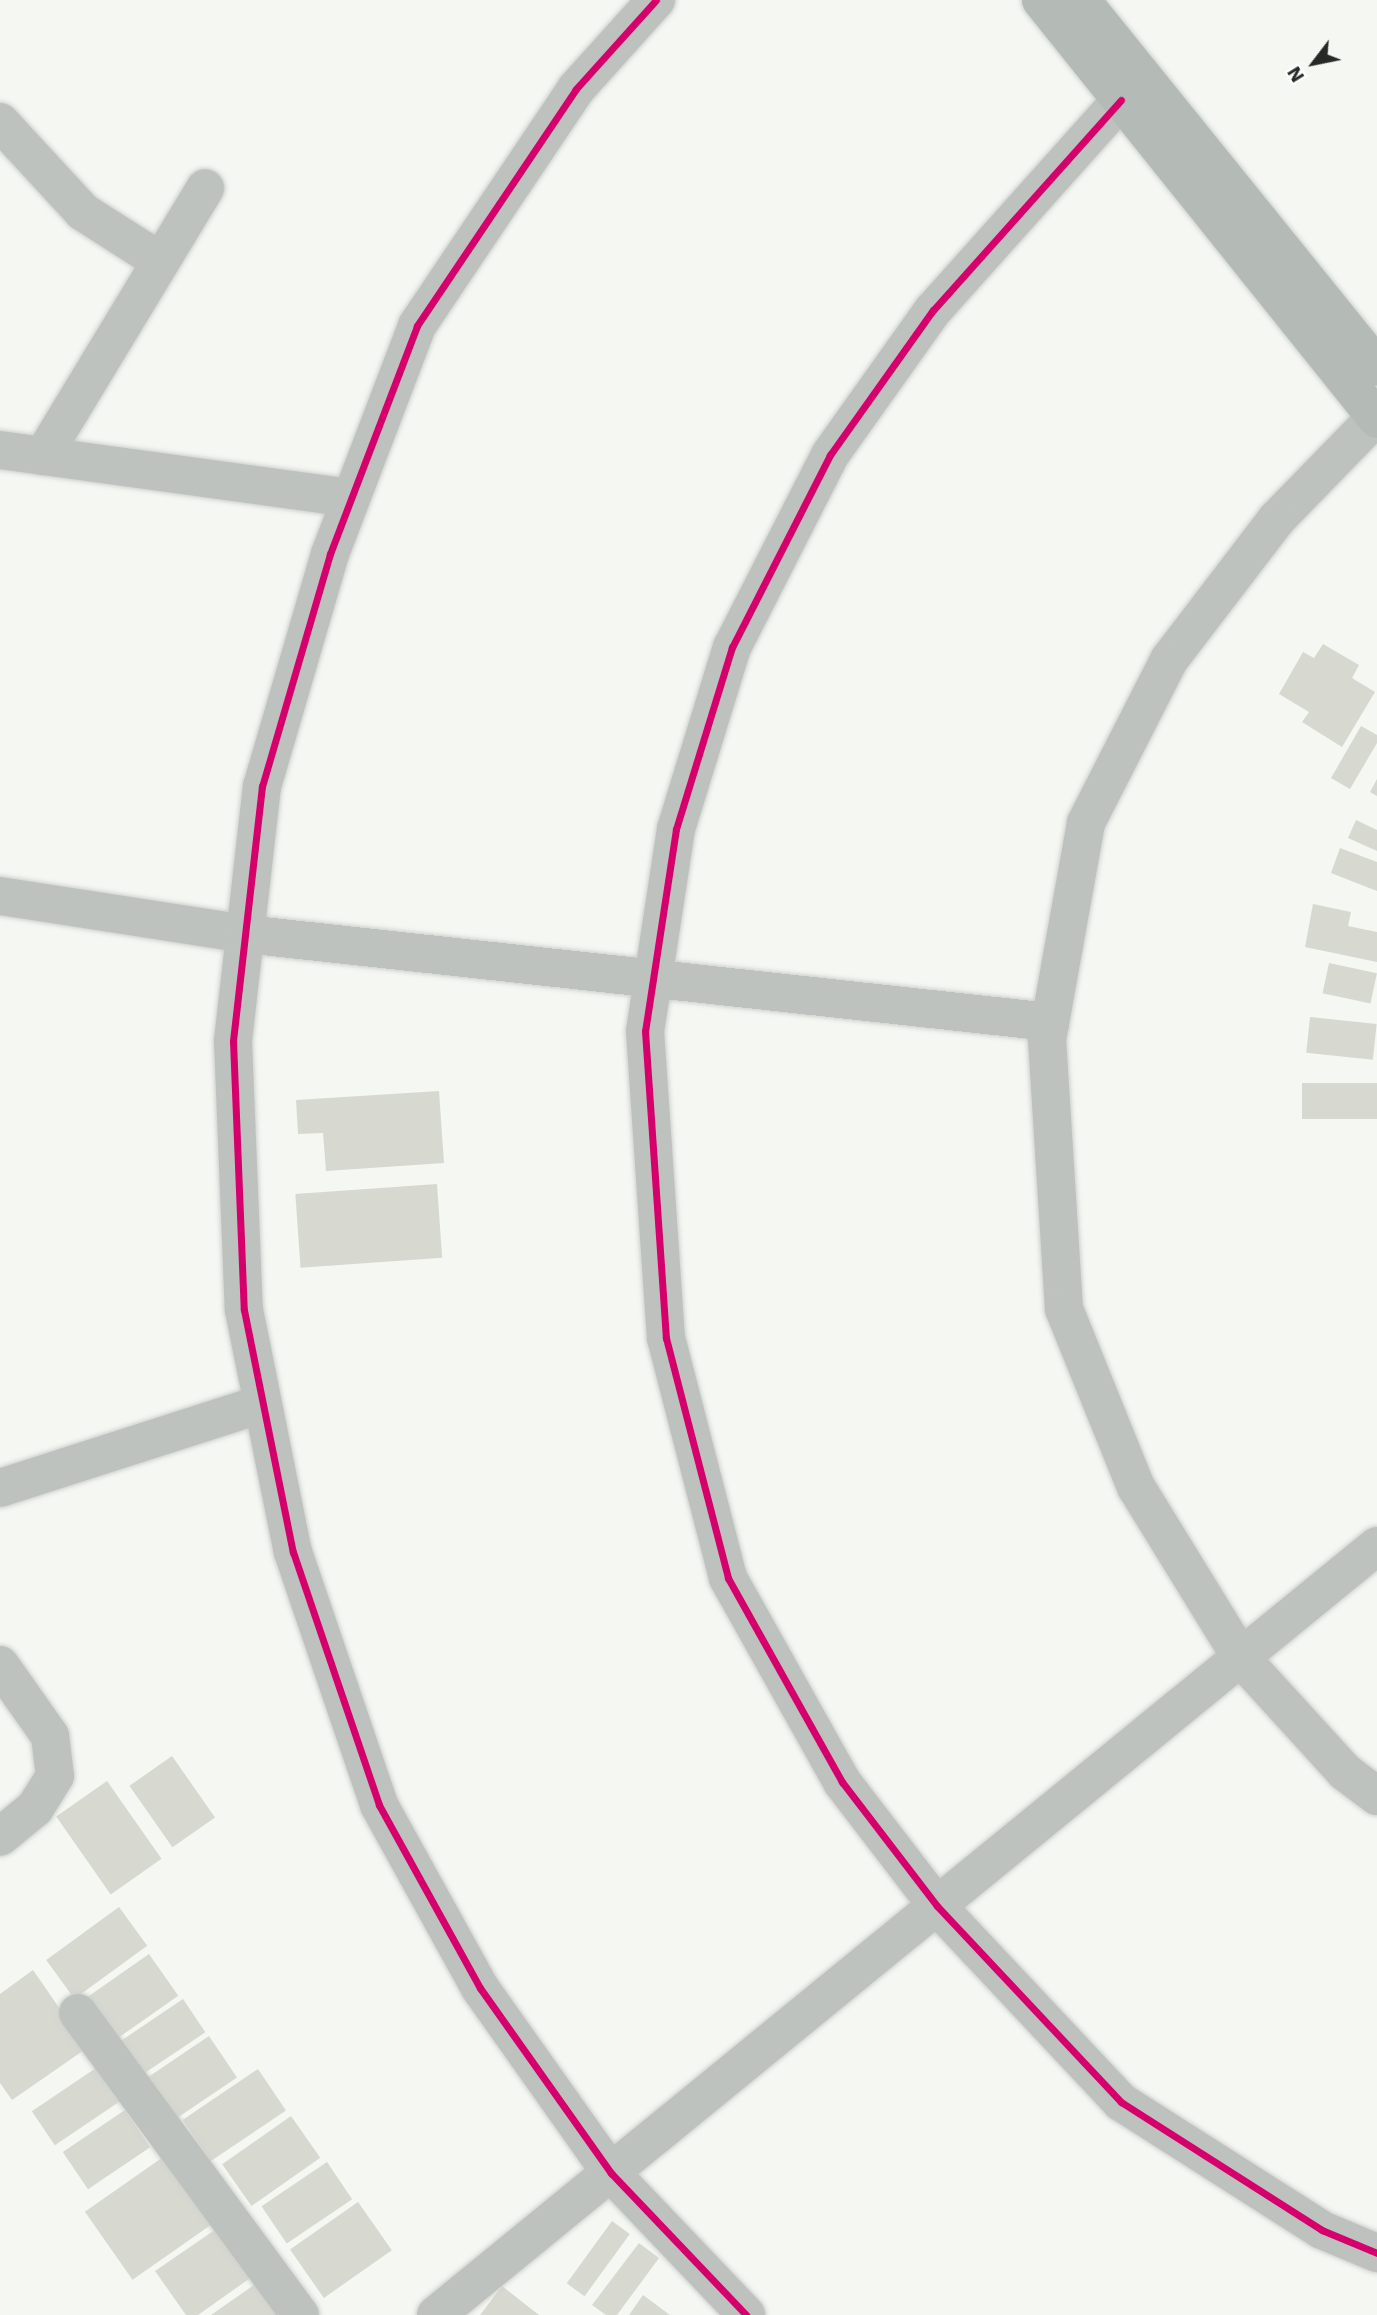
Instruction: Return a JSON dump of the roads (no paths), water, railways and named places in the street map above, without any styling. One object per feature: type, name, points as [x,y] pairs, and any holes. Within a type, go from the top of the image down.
[{"type":"main road","points":[[1041,0],[1377,417]]},
{"type":"main road","points":[[1081,0],[1377,368]]},
{"type":"street","points":[[656,0],[576,89],[417,326],[330,554],[262,786],[233,1041],[244,1310],[293,1552],[379,1805],[480,1987],[611,2173],[746,2315]]},
{"type":"street","points":[[1121,100],[933,310],[830,456],[732,647],[676,829],[645,1031],[666,1338],[728,1578],[842,1782],[937,1906],[1121,2102],[1322,2230],[1377,2253]]},
{"type":"street","points":[[0,122],[83,212],[160,261]]},
{"type":"street","points":[[43,456],[205,188]]},
{"type":"street","points":[[1377,417],[1276,520],[1169,660],[1086,823],[1047,1038],[1064,1309],[1136,1487],[1241,1658],[1345,1772],[1377,1796]]},
{"type":"street","points":[[0,450],[351,498]]},
{"type":"street","points":[[0,896],[245,934],[1050,1022]]},
{"type":"street","points":[[0,1488],[262,1404]]},
{"type":"street","points":[[436,2315],[1377,1546]]},
{"type":"street","points":[[0,1665],[50,1736],[55,1776],[35,1808],[0,1837]]},
{"type":"street","points":[[78,2013],[300,2315]]}]
